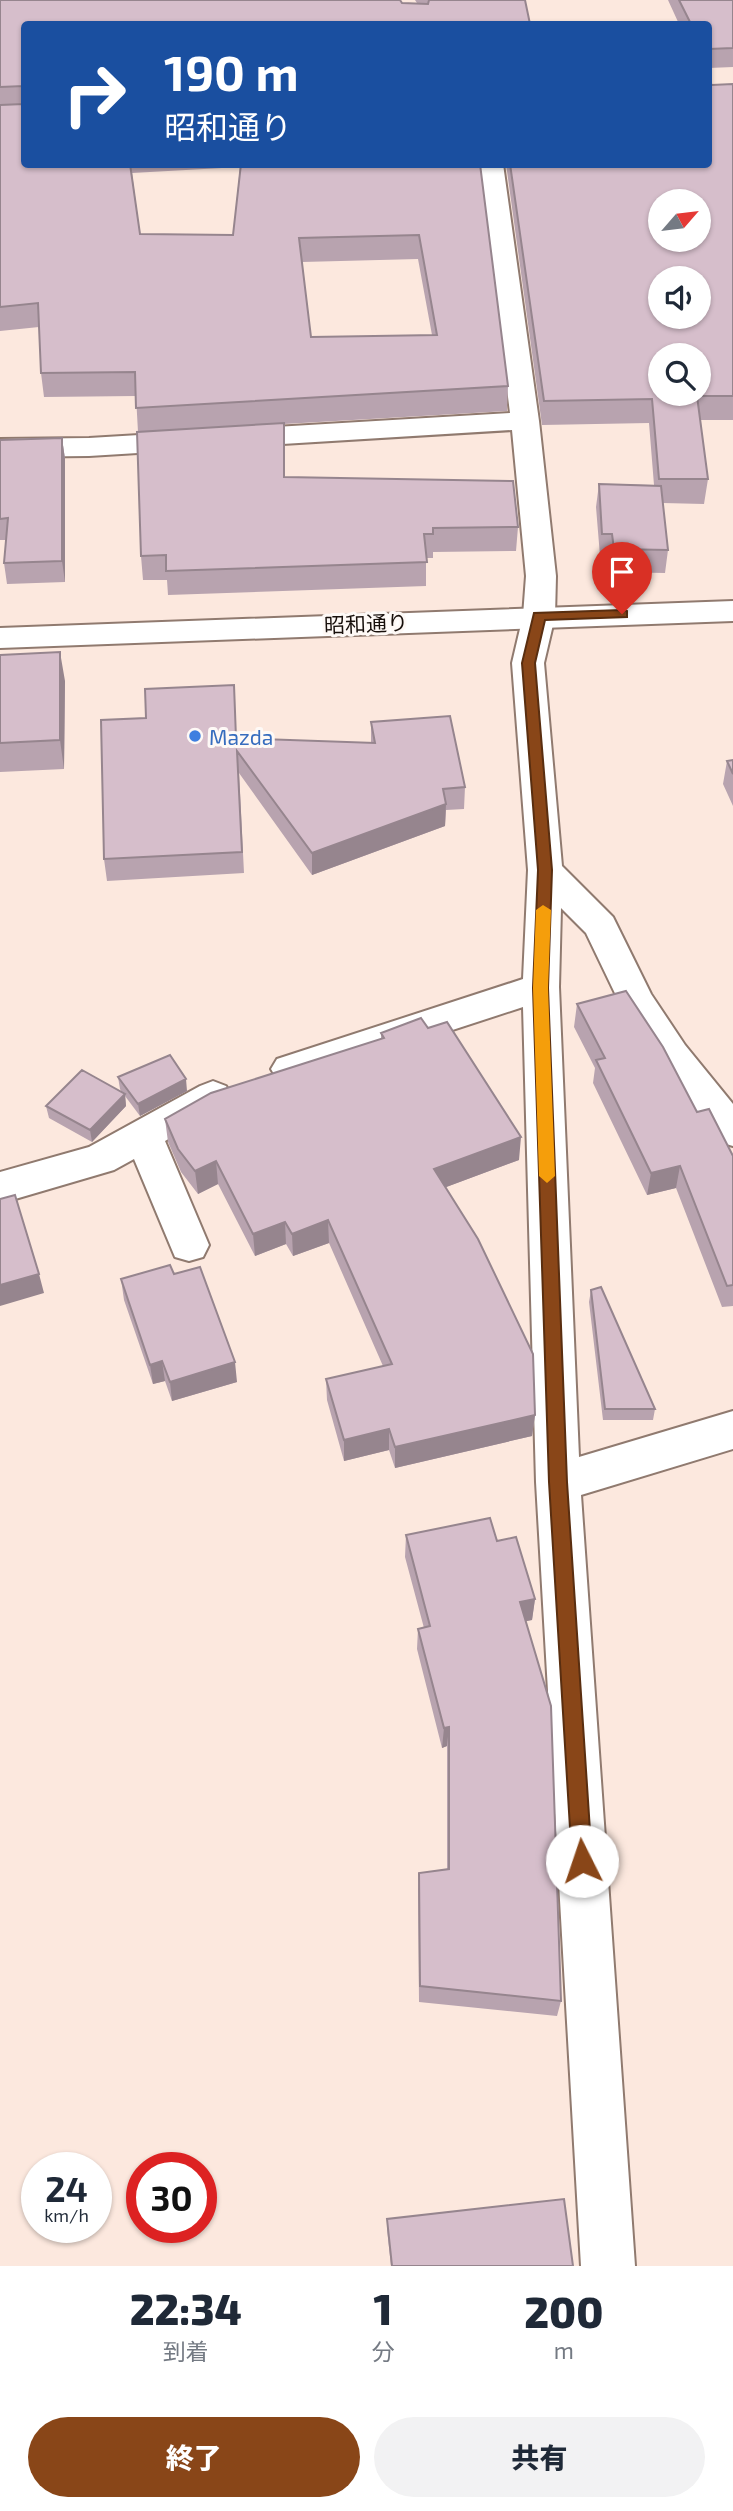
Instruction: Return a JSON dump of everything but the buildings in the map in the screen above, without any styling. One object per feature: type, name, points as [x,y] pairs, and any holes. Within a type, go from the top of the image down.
[{"type":"street","points":[[492,168],[525,421],[541,576],[539,616],[528,663],[545,870],[541,988],[558,1482],[608,2266]]},
{"type":"street","points":[[0,448],[89,447],[525,421]]},
{"type":"street","name":"昭和通り","points":[[0,638],[539,616],[733,611]]},
{"type":"street","points":[[545,870],[600,926],[636,1000],[672,1055],[733,1131]]},
{"type":"street","points":[[5,1186],[100,1159],[212,1097],[370,1041],[541,988]]},
{"type":"street","points":[[143,1135],[188,1245]]},
{"type":"street","points":[[558,1482],[733,1430]]},
{"type":"slow traffic","points":[[543,910],[541,988],[547,1176]]},
{"type":"place","name":"Mazda","points":[[195,736]]},
{"type":"route","points":[[582,1861],[558,1482],[541,988],[545,870],[528,663],[539,616],[622,614]]}]
